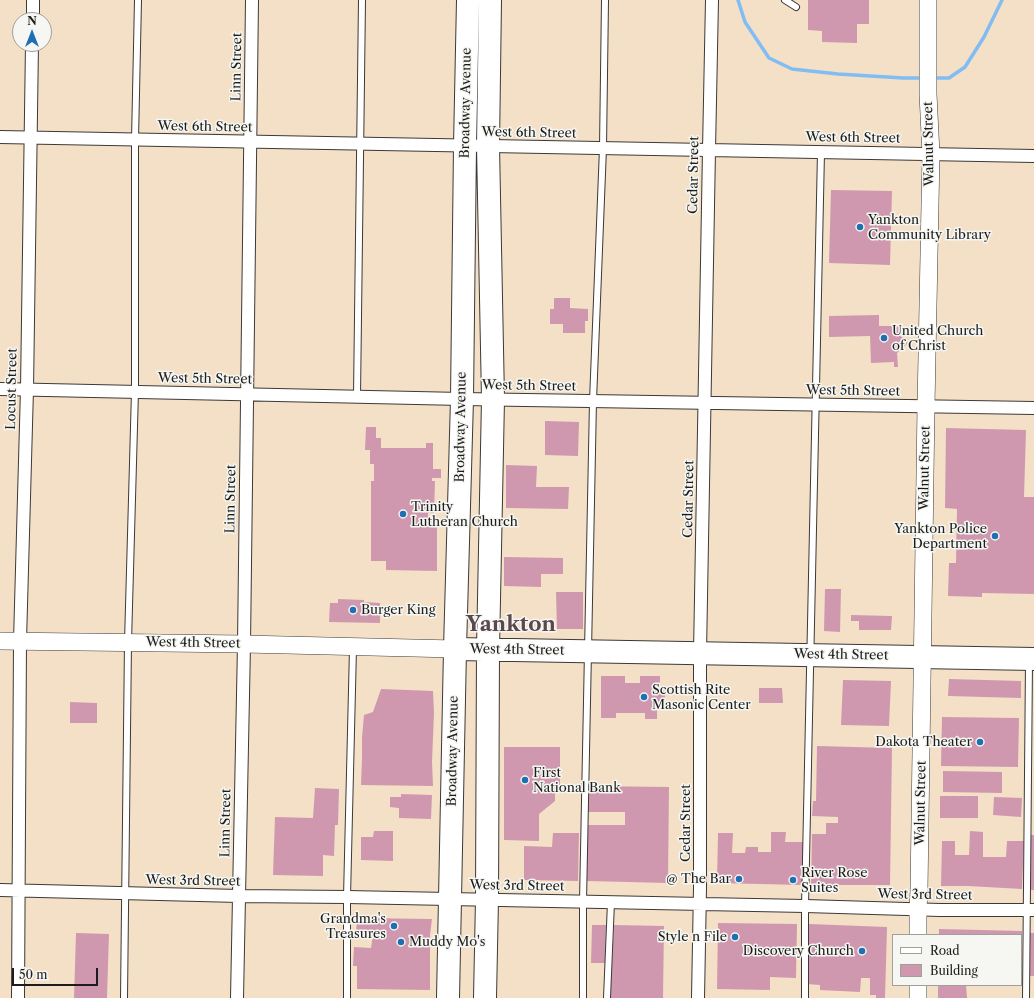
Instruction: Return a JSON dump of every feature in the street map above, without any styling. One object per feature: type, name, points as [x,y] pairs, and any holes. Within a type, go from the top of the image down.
[{"type":"highway","name":"Broadway Avenue","points":[[448,998],[462,399],[468,0]]},
{"type":"highway","name":"Broadway Avenue","points":[[485,998],[488,649],[493,399],[488,146],[490,0]]},
{"type":"highway","name":"West 4th Street","points":[[455,649],[1031,659]]},
{"type":"street","points":[[33,0],[33,12]]},
{"type":"street","name":"Linn Street","points":[[237,998],[244,644],[252,0]]},
{"type":"street","name":"Cedar Street","points":[[698,998],[700,904],[700,653],[712,0]]},
{"type":"street","name":"Walnut Street","points":[[918,934],[931,154],[928,94],[928,0]]},
{"type":"street","name":"Locust Street","points":[[18,998],[20,641],[27,390],[32,52]]},
{"type":"street","name":"West 6th Street","points":[[0,138],[1034,156]]},
{"type":"street","name":"West 5th Street","points":[[0,389],[462,399],[1034,408]]},
{"type":"street","name":"West 4th Street","points":[[0,641],[244,644],[455,649]]},
{"type":"street","name":"West 3rd Street","points":[[0,890],[239,896],[582,901],[940,910],[1030,910]]},
{"type":"street","points":[[918,986],[918,998]]},
{"type":"lane","points":[[124,998],[128,642],[135,391],[135,140],[138,0]]},
{"type":"lane","points":[[357,396],[362,0]]},
{"type":"lane","points":[[583,998],[582,901],[594,401],[604,148],[606,0]]},
{"type":"lane","points":[[785,0],[796,7]]},
{"type":"lane","points":[[804,998],[821,152]]},
{"type":"lane","points":[[348,998],[347,897],[353,646]]},
{"type":"lane","points":[[1026,998],[1030,910],[1031,659]]},
{"type":"lane","points":[[607,998],[611,902]]},
{"type":"building","points":[[808,0],[869,0],[869,24],[857,24],[857,43],[822,42],[822,31],[808,30]]},
{"type":"building","name":"Yankton Community Library","points":[[831,190],[892,191],[890,265],[829,263]]},
{"type":"building","points":[[554,298],[570,298],[570,308],[588,309],[588,321],[585,321],[585,333],[563,333],[563,324],[550,324],[550,309],[554,309]]},
{"type":"building","points":[[879,315],[879,326],[899,326],[899,334],[908,343],[897,353],[898,367],[894,367],[894,362],[871,363],[870,336],[829,337],[829,316]]},
{"type":"building","points":[[545,421],[579,422],[578,456],[545,455]]},
{"type":"building","points":[[366,427],[376,427],[376,438],[381,438],[381,448],[426,448],[426,443],[433,443],[433,469],[441,469],[441,478],[432,478],[432,481],[435,481],[434,513],[428,513],[428,521],[437,521],[437,571],[386,570],[386,561],[371,561],[371,481],[374,481],[374,464],[370,464],[370,450],[365,450]]},
{"type":"building","name":"Yankton Police Department","points":[[946,428],[1026,430],[1024,497],[1034,497],[1034,594],[982,593],[982,597],[948,596],[949,563],[956,563],[957,509],[945,508]]},
{"type":"building","points":[[506,465],[537,466],[536,487],[569,487],[568,509],[506,508]]},
{"type":"building","points":[[504,557],[563,558],[563,574],[541,574],[541,587],[504,586]]},
{"type":"building","points":[[825,589],[841,589],[840,632],[824,631]]},
{"type":"building","points":[[556,592],[583,592],[583,629],[557,629]]},
{"type":"building","points":[[338,599],[364,600],[364,602],[380,603],[380,623],[329,622],[330,603],[338,603]]},
{"type":"building","points":[[851,615],[892,616],[891,630],[859,630],[859,621],[851,621]]},
{"type":"building","points":[[601,676],[625,676],[625,683],[640,683],[640,676],[660,676],[660,690],[665,690],[665,709],[657,709],[657,719],[645,719],[645,713],[616,713],[616,718],[601,718]]},
{"type":"building","points":[[949,679],[1021,681],[1021,698],[948,696]]},
{"type":"building","points":[[843,680],[891,681],[889,726],[841,725]]},
{"type":"building","points":[[759,688],[782,688],[783,703],[759,703]]},
{"type":"building","points":[[381,689],[433,691],[433,786],[361,785],[364,715],[373,712]]},
{"type":"building","points":[[70,702],[97,703],[97,723],[70,723]]},
{"type":"building","name":"Dakota Theater","points":[[942,717],[1019,718],[1018,767],[941,766]]},
{"type":"building","points":[[817,746],[892,748],[890,885],[811,885],[812,834],[826,834],[826,823],[838,823],[838,817],[812,816],[813,801],[816,801]]},
{"type":"building","points":[[504,747],[560,747],[560,790],[555,794],[555,801],[539,814],[539,841],[504,840]]},
{"type":"building","points":[[943,771],[1002,772],[1002,793],[943,792]]},
{"type":"building","points":[[586,786],[669,787],[668,883],[587,881],[587,825],[625,825],[625,812],[586,812]]},
{"type":"building","points":[[315,788],[339,789],[338,825],[335,825],[334,856],[323,855],[323,876],[273,875],[275,817],[313,818]]},
{"type":"building","points":[[401,794],[432,795],[431,819],[399,818],[399,808],[390,807],[390,797],[401,797]]},
{"type":"building","points":[[940,796],[978,796],[978,818],[940,818]]},
{"type":"building","points":[[994,797],[1022,798],[1021,817],[993,815]]},
{"type":"building","points":[[374,831],[393,831],[393,861],[361,860],[361,837],[373,837]]},
{"type":"building","points":[[970,831],[983,832],[983,857],[1006,857],[1007,841],[1024,841],[1022,889],[941,886],[942,841],[955,841],[955,855],[969,855]]},
{"type":"building","points":[[771,832],[786,832],[785,842],[803,842],[803,885],[717,883],[718,833],[733,833],[732,853],[745,853],[746,847],[758,847],[758,852],[771,852]]},
{"type":"building","points":[[553,833],[579,833],[578,881],[524,880],[524,846],[552,847]]},
{"type":"building","points":[[1031,835],[1034,835],[1034,890],[1031,890]]},
{"type":"building","points":[[357,918],[432,919],[430,935],[430,990],[357,989],[357,966],[353,966],[354,947],[371,948],[373,934],[356,933]]},
{"type":"building","points":[[718,923],[797,924],[796,978],[770,977],[770,990],[717,989]]},
{"type":"building","points":[[809,924],[887,927],[885,998],[876,998],[876,995],[870,995],[870,978],[861,978],[860,992],[820,990],[820,985],[807,984]]},
{"type":"building","points":[[592,925],[606,925],[605,963],[591,963]]},
{"type":"building","points":[[614,925],[664,926],[663,998],[610,998]]},
{"type":"building","points":[[939,929],[1022,931],[1022,934],[939,934]]},
{"type":"building","points":[[76,933],[109,934],[107,998],[74,998]]},
{"type":"building","points":[[1030,933],[1034,933],[1034,976],[1029,976]]},
{"type":"building","points":[[938,986],[966,986],[967,998],[938,998]]},
{"type":"waterway","points":[[738,0],[745,22],[769,58],[792,69],[838,74],[923,78]]},
{"type":"waterway","points":[[933,78],[949,78],[965,67],[984,37],[1002,0]]},
{"type":"place","name":"Yankton Community Library","points":[[860,227]]},
{"type":"place","name":"United Church of Christ","points":[[884,338]]},
{"type":"place","name":"Trinity Lutheran Church","points":[[403,514]]},
{"type":"place","name":"Yankton Police Department","points":[[995,536]]},
{"type":"place","name":"Burger King","points":[[353,610]]},
{"type":"place","name":"Scottish Rite Masonic Center","points":[[644,697]]},
{"type":"place","name":"Dakota Theater","points":[[980,742]]},
{"type":"place","name":"First National Bank","points":[[525,780]]},
{"type":"place","name":"@ The Bar","points":[[739,879]]},
{"type":"place","name":"River Rose Suites","points":[[793,880]]},
{"type":"place","name":"Grandma's Treasures","points":[[394,926]]},
{"type":"place","name":"Style n File","points":[[735,937]]},
{"type":"place","name":"Muddy Mo's","points":[[401,942]]},
{"type":"place","name":"Discovery Church","points":[[862,951]]},
{"type":"district","name":"Yankton","points":[[511,625]]}]
